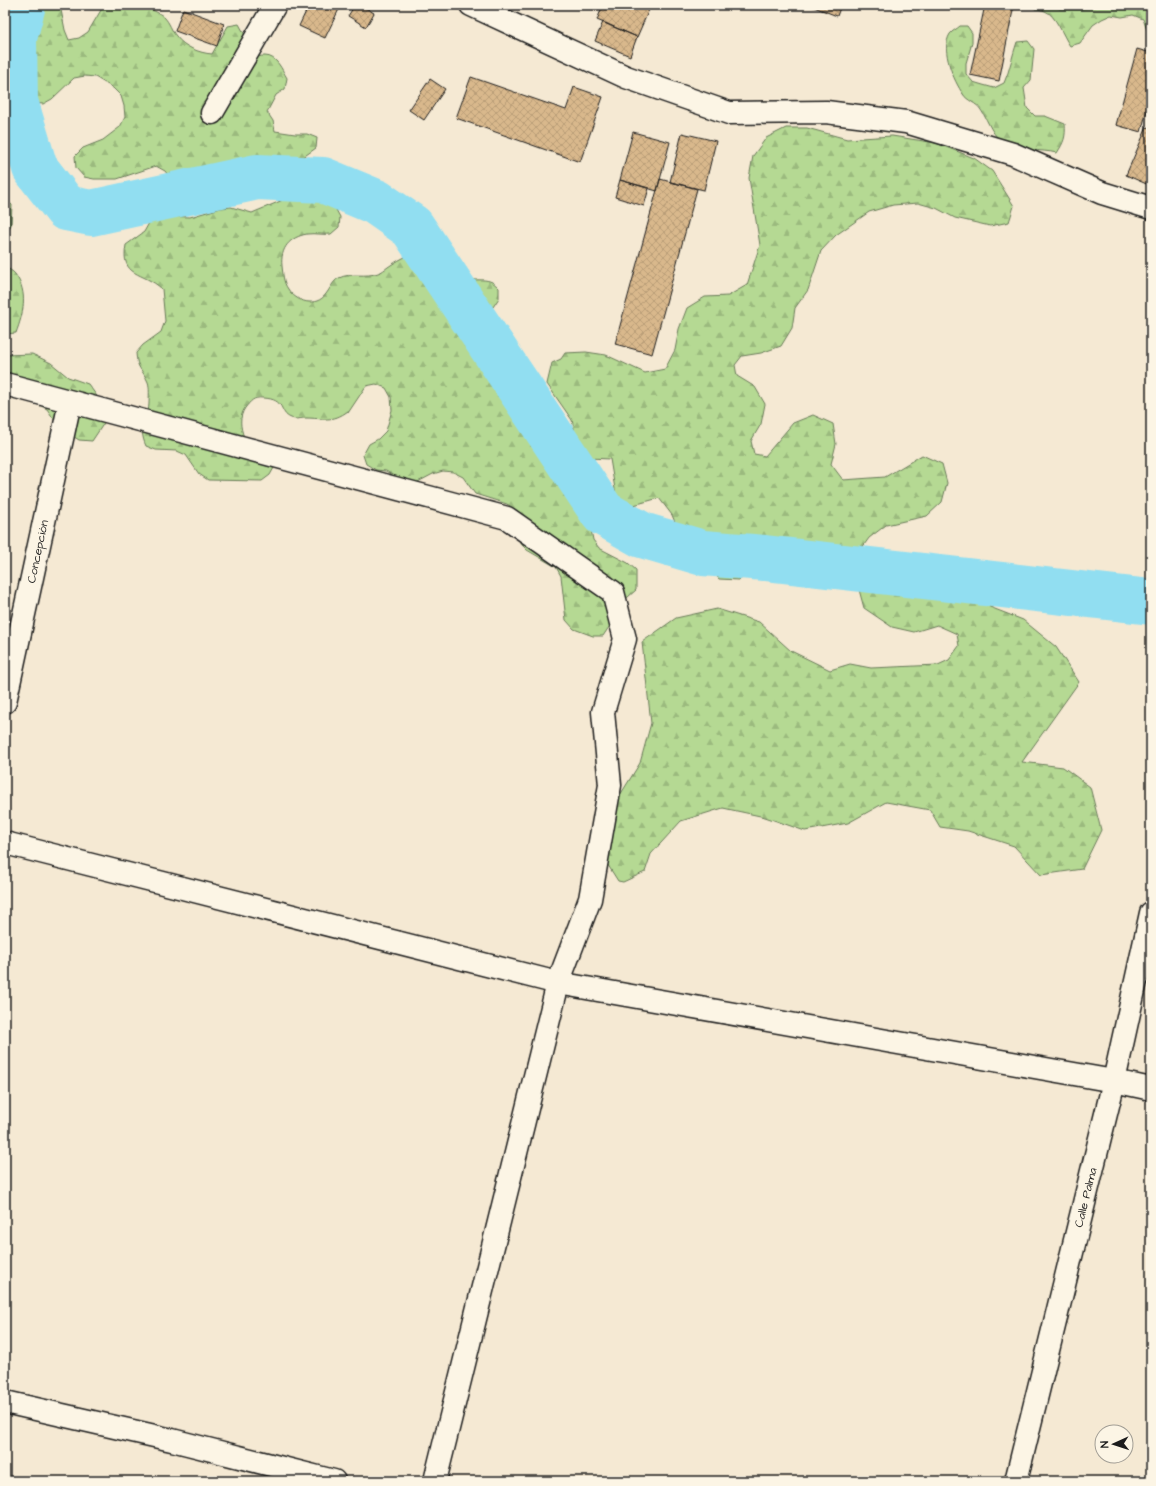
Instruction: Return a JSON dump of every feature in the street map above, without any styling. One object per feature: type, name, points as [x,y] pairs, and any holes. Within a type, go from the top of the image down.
[{"type":"street","points":[[212,113],[275,5]]},
{"type":"street","points":[[471,5],[626,77],[729,113],[826,112],[906,122],[1013,154],[1102,193],[1151,208]]},
{"type":"street","points":[[5,384],[506,518],[613,592],[625,639],[603,712],[610,785],[590,899],[558,983],[435,1481]]},
{"type":"street","name":"Concepción","points":[[5,702],[70,402]]},
{"type":"street","points":[[5,843],[558,983],[1114,1081],[1151,1089]]},
{"type":"street","name":"Calle Palma","points":[[1016,1481],[1114,1081],[1151,913]]},
{"type":"street","points":[[5,1402],[172,1440],[334,1481]]},
{"type":"green space","points":[[22,5],[60,5],[65,30],[69,40],[79,38],[88,32],[104,5],[146,5],[164,17],[174,34],[187,46],[197,51],[212,54],[228,26],[239,24],[244,33],[247,54],[255,57],[265,56],[273,58],[279,64],[287,78],[285,89],[276,95],[267,112],[273,121],[275,131],[307,134],[317,138],[316,148],[299,160],[271,162],[261,165],[250,183],[240,184],[220,179],[210,180],[202,185],[191,185],[183,179],[172,180],[165,171],[156,166],[117,179],[94,179],[84,177],[76,168],[75,156],[83,148],[103,140],[120,127],[125,117],[121,96],[113,88],[95,77],[85,76],[74,78],[52,99],[43,104],[33,103],[23,99],[5,85],[5,16],[13,13]]},
{"type":"green space","points":[[1032,5],[1053,5],[1060,9],[1081,9],[1106,5],[1151,5],[1151,32],[1147,30],[1143,19],[1133,15],[1122,17],[1111,15],[1093,25],[1080,43],[1070,46],[1053,17],[1045,11],[1035,9]]},
{"type":"green space","points":[[960,26],[967,26],[972,33],[972,43],[966,63],[966,74],[973,82],[994,88],[1004,83],[1017,42],[1028,41],[1034,49],[1031,80],[1024,88],[1027,108],[1035,116],[1045,116],[1065,124],[1064,139],[1057,153],[1012,147],[1001,141],[991,129],[979,108],[965,96],[952,74],[947,57],[947,41],[950,34]]},
{"type":"green space","points":[[786,128],[807,128],[847,139],[892,136],[936,143],[974,158],[992,171],[1014,206],[1009,222],[990,226],[955,218],[936,208],[918,203],[893,205],[869,212],[836,235],[821,251],[808,290],[795,308],[792,328],[781,346],[761,353],[742,356],[735,365],[737,376],[755,387],[765,404],[761,424],[751,441],[754,454],[765,456],[793,423],[813,415],[833,424],[836,444],[831,464],[843,480],[885,477],[922,455],[942,464],[947,483],[942,502],[927,516],[886,525],[869,538],[857,555],[817,562],[798,570],[771,562],[757,573],[738,580],[719,579],[705,562],[699,541],[680,534],[672,515],[659,498],[630,506],[617,501],[610,459],[589,458],[577,441],[572,420],[547,384],[552,363],[561,359],[565,353],[586,352],[606,355],[645,373],[665,369],[675,350],[679,329],[687,308],[705,297],[728,296],[747,285],[760,245],[749,178],[753,156],[766,138]]},
{"type":"green space","points":[[5,199],[12,205],[11,225],[5,234]]},
{"type":"green space","points":[[283,200],[315,200],[335,208],[340,217],[339,227],[331,234],[301,235],[287,244],[282,260],[284,281],[292,294],[301,300],[306,302],[317,301],[326,294],[333,283],[339,278],[348,275],[369,275],[378,273],[407,256],[418,252],[431,253],[435,255],[451,274],[471,280],[490,281],[499,288],[499,298],[493,307],[477,320],[479,330],[486,337],[496,356],[500,376],[507,384],[525,392],[543,419],[559,432],[577,459],[593,540],[599,548],[628,563],[636,570],[636,590],[628,597],[618,602],[611,624],[603,636],[593,636],[574,629],[566,620],[561,576],[556,567],[527,550],[520,543],[516,510],[507,504],[475,494],[463,477],[453,472],[443,471],[433,474],[414,484],[404,483],[386,471],[376,470],[366,464],[363,455],[369,444],[378,439],[386,431],[392,410],[391,397],[386,388],[376,384],[366,386],[348,413],[348,411],[337,417],[327,419],[293,419],[287,416],[279,403],[276,401],[260,398],[252,400],[245,408],[242,415],[241,426],[244,437],[275,466],[270,475],[262,481],[208,480],[199,474],[186,455],[177,451],[156,450],[146,446],[143,429],[149,404],[149,387],[146,377],[139,366],[136,353],[143,345],[161,332],[165,321],[162,289],[155,283],[130,269],[126,263],[126,245],[144,232],[149,223],[158,216],[190,217],[221,208],[231,207],[252,213]]},
{"type":"green space","points":[[5,267],[14,273],[19,281],[22,289],[23,304],[21,318],[16,333],[5,334]]},
{"type":"green space","points":[[32,354],[51,363],[68,377],[88,384],[102,403],[104,423],[92,441],[79,440],[60,428],[47,409],[20,395],[5,395],[5,355]]},
{"type":"green space","points":[[886,554],[908,554],[982,604],[1023,620],[1056,647],[1079,682],[1022,762],[1063,767],[1090,787],[1101,830],[1082,869],[1041,875],[1014,846],[968,831],[940,827],[930,810],[886,802],[848,823],[805,831],[765,817],[723,808],[681,821],[651,854],[645,872],[623,882],[618,881],[606,862],[617,800],[640,763],[651,723],[642,642],[676,618],[717,609],[759,622],[791,651],[830,670],[850,664],[871,668],[938,665],[949,660],[959,646],[957,634],[937,625],[914,632],[892,627],[864,608],[858,586],[868,566]]},
{"type":"building","points":[[309,5],[341,5],[325,38],[299,26]]},
{"type":"building","points":[[355,5],[361,5],[374,13],[366,27],[348,16]]},
{"type":"building","points":[[603,5],[651,5],[637,37],[597,20]]},
{"type":"building","points":[[809,5],[841,5],[837,16]]},
{"type":"building","points":[[985,5],[1014,5],[999,81],[970,75]]},
{"type":"building","points":[[183,9],[224,24],[217,46],[175,31]]},
{"type":"building","points":[[603,22],[637,37],[630,56],[595,41]]},
{"type":"building","points":[[1137,49],[1151,53],[1151,96],[1141,132],[1116,125]]},
{"type":"building","points":[[471,77],[566,110],[574,87],[603,97],[580,162],[456,118]]},
{"type":"building","points":[[430,79],[445,89],[424,120],[409,110]]},
{"type":"building","points":[[1147,127],[1151,129],[1151,186],[1126,175]]},
{"type":"building","points":[[633,132],[670,142],[657,191],[620,180]]},
{"type":"building","points":[[682,133],[716,141],[704,190],[670,182]]},
{"type":"building","points":[[660,179],[697,189],[652,354],[615,344]]},
{"type":"building","points":[[620,180],[649,188],[644,206],[615,197]]},
{"type":"waterway","points":[[23,5],[14,38],[15,101],[35,168],[66,208],[91,213],[257,177],[323,180],[376,202],[412,227],[603,513],[642,535],[703,553],[765,558],[1151,602]]}]
